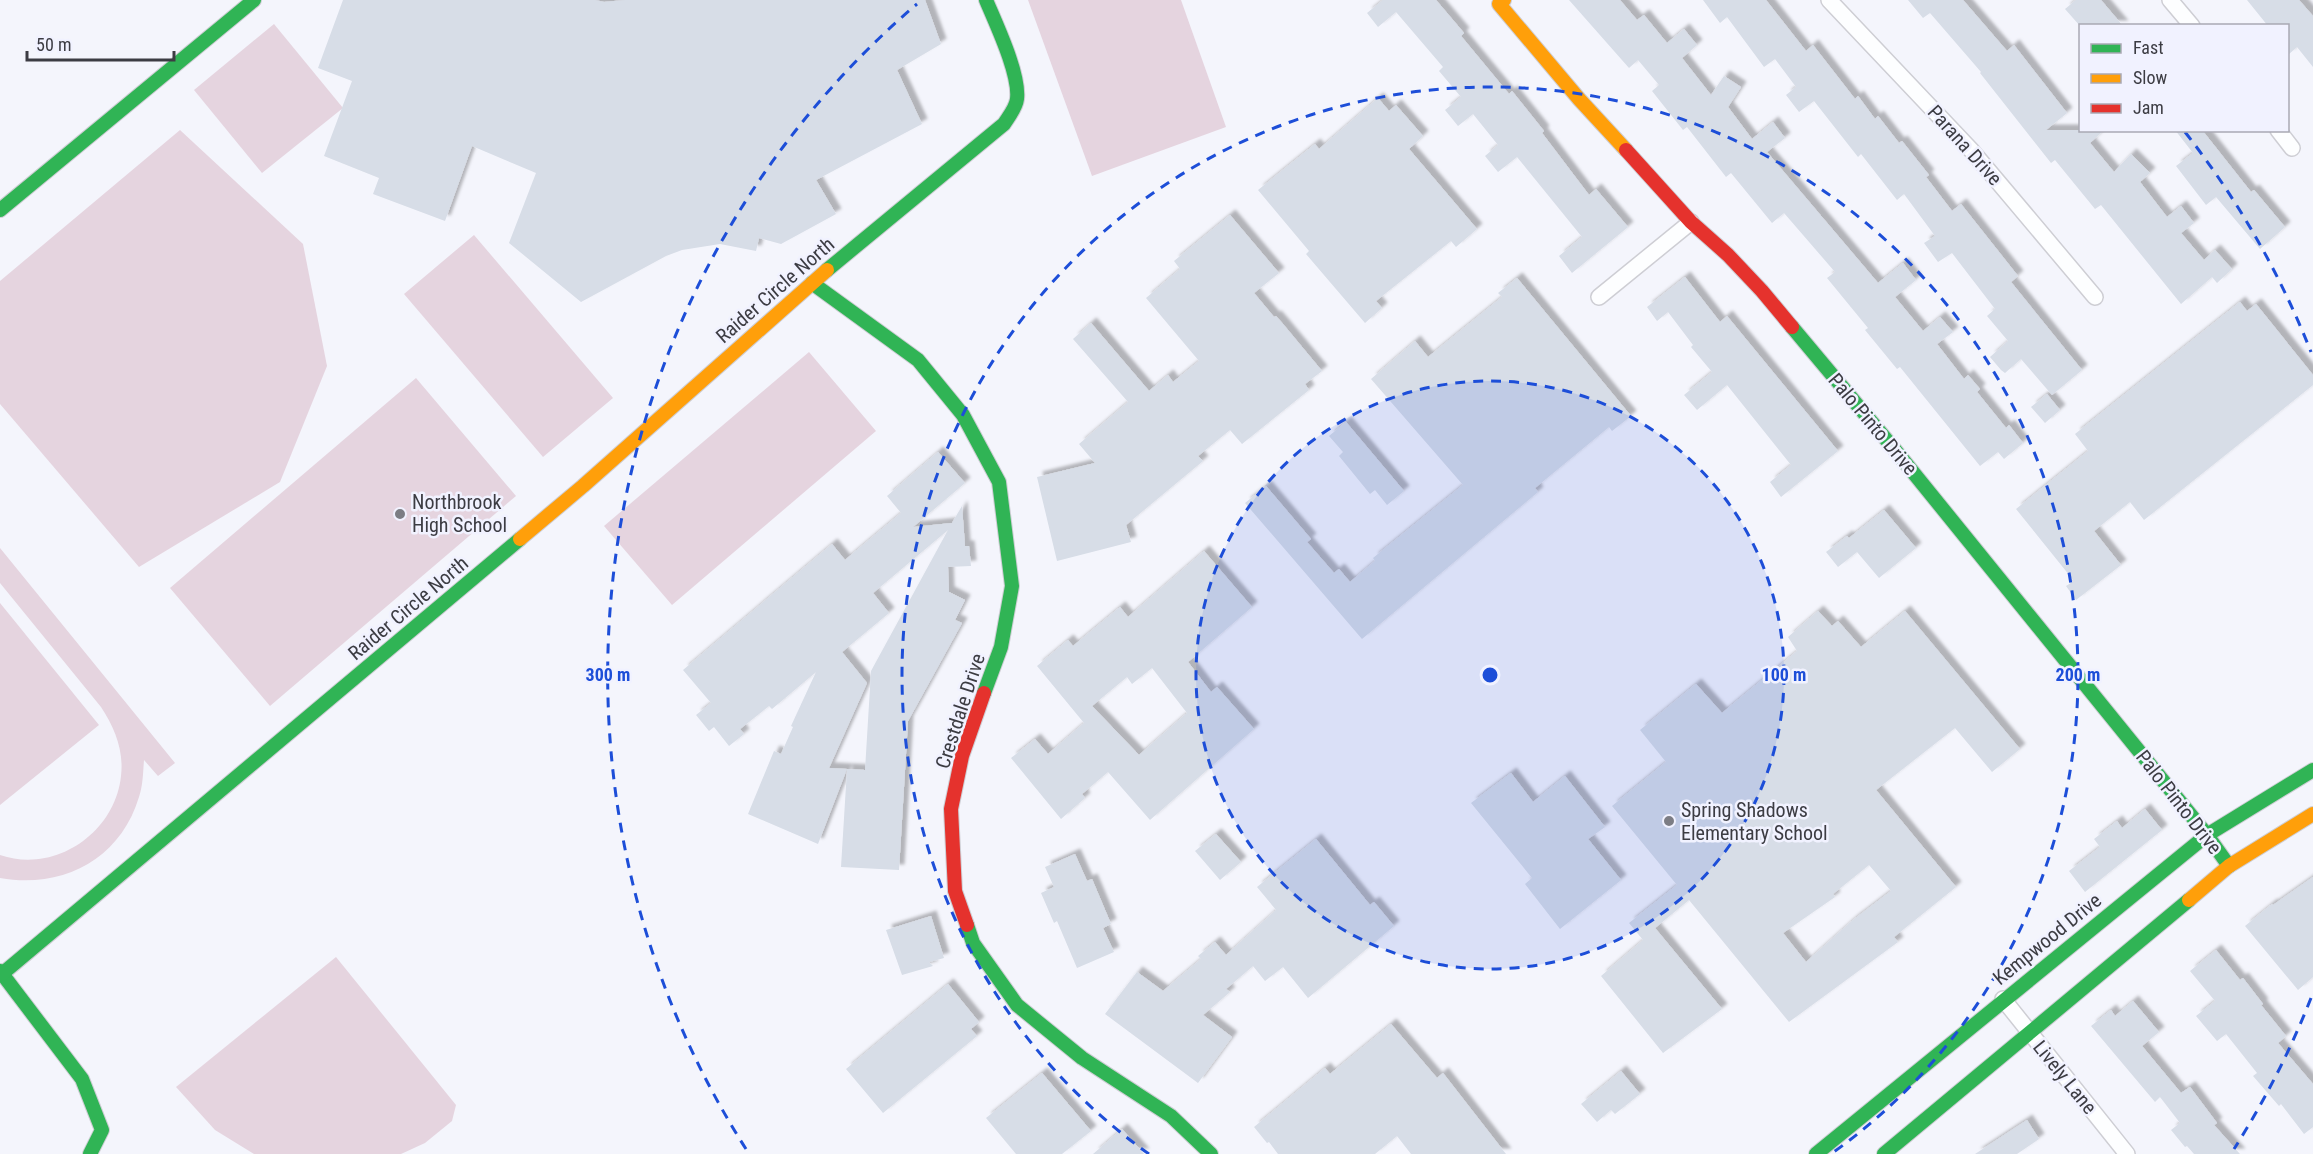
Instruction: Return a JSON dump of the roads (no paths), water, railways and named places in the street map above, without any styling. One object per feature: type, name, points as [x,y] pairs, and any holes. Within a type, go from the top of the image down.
[{"type":"street","points":[[0,210],[254,0]]},
{"type":"street","name":"Raider Circle North","points":[[90,1154],[102,1130],[82,1079],[1,973],[583,486],[812,283],[1004,124],[1017,99],[1011,70],[987,0]]},
{"type":"street","name":"Parana Drive","points":[[1829,0],[1972,151],[2095,297]]},
{"type":"street","points":[[2170,0],[2190,24]]},
{"type":"street","name":"Palo Pinto Drive","points":[[1500,1],[1579,99],[1691,222],[1728,255],[1762,291],[1895,450],[2207,835],[2229,866]]},
{"type":"street","points":[[2280,132],[2292,148]]},
{"type":"street","points":[[1599,297],[1691,222]]},
{"type":"street","name":"Crestdale Drive","points":[[812,283],[918,360],[963,415],[999,482],[1012,586],[1001,646],[962,756],[951,809],[955,891],[974,943],[1017,1005],[1082,1058],[1171,1116],[1211,1154]]},
{"type":"street","name":"Kempwood Drive","points":[[1820,1153],[2003,999],[2207,835],[2313,770]]},
{"type":"street","points":[[1884,1154],[2229,866],[2313,814]]},
{"type":"street","name":"Lively Lane","points":[[2003,999],[2127,1154]]},
{"type":"place","name":"Northbrook High School","points":[[400,514]]},
{"type":"place","name":"Spring Shadows Elementary School","points":[[1669,821]]}]
